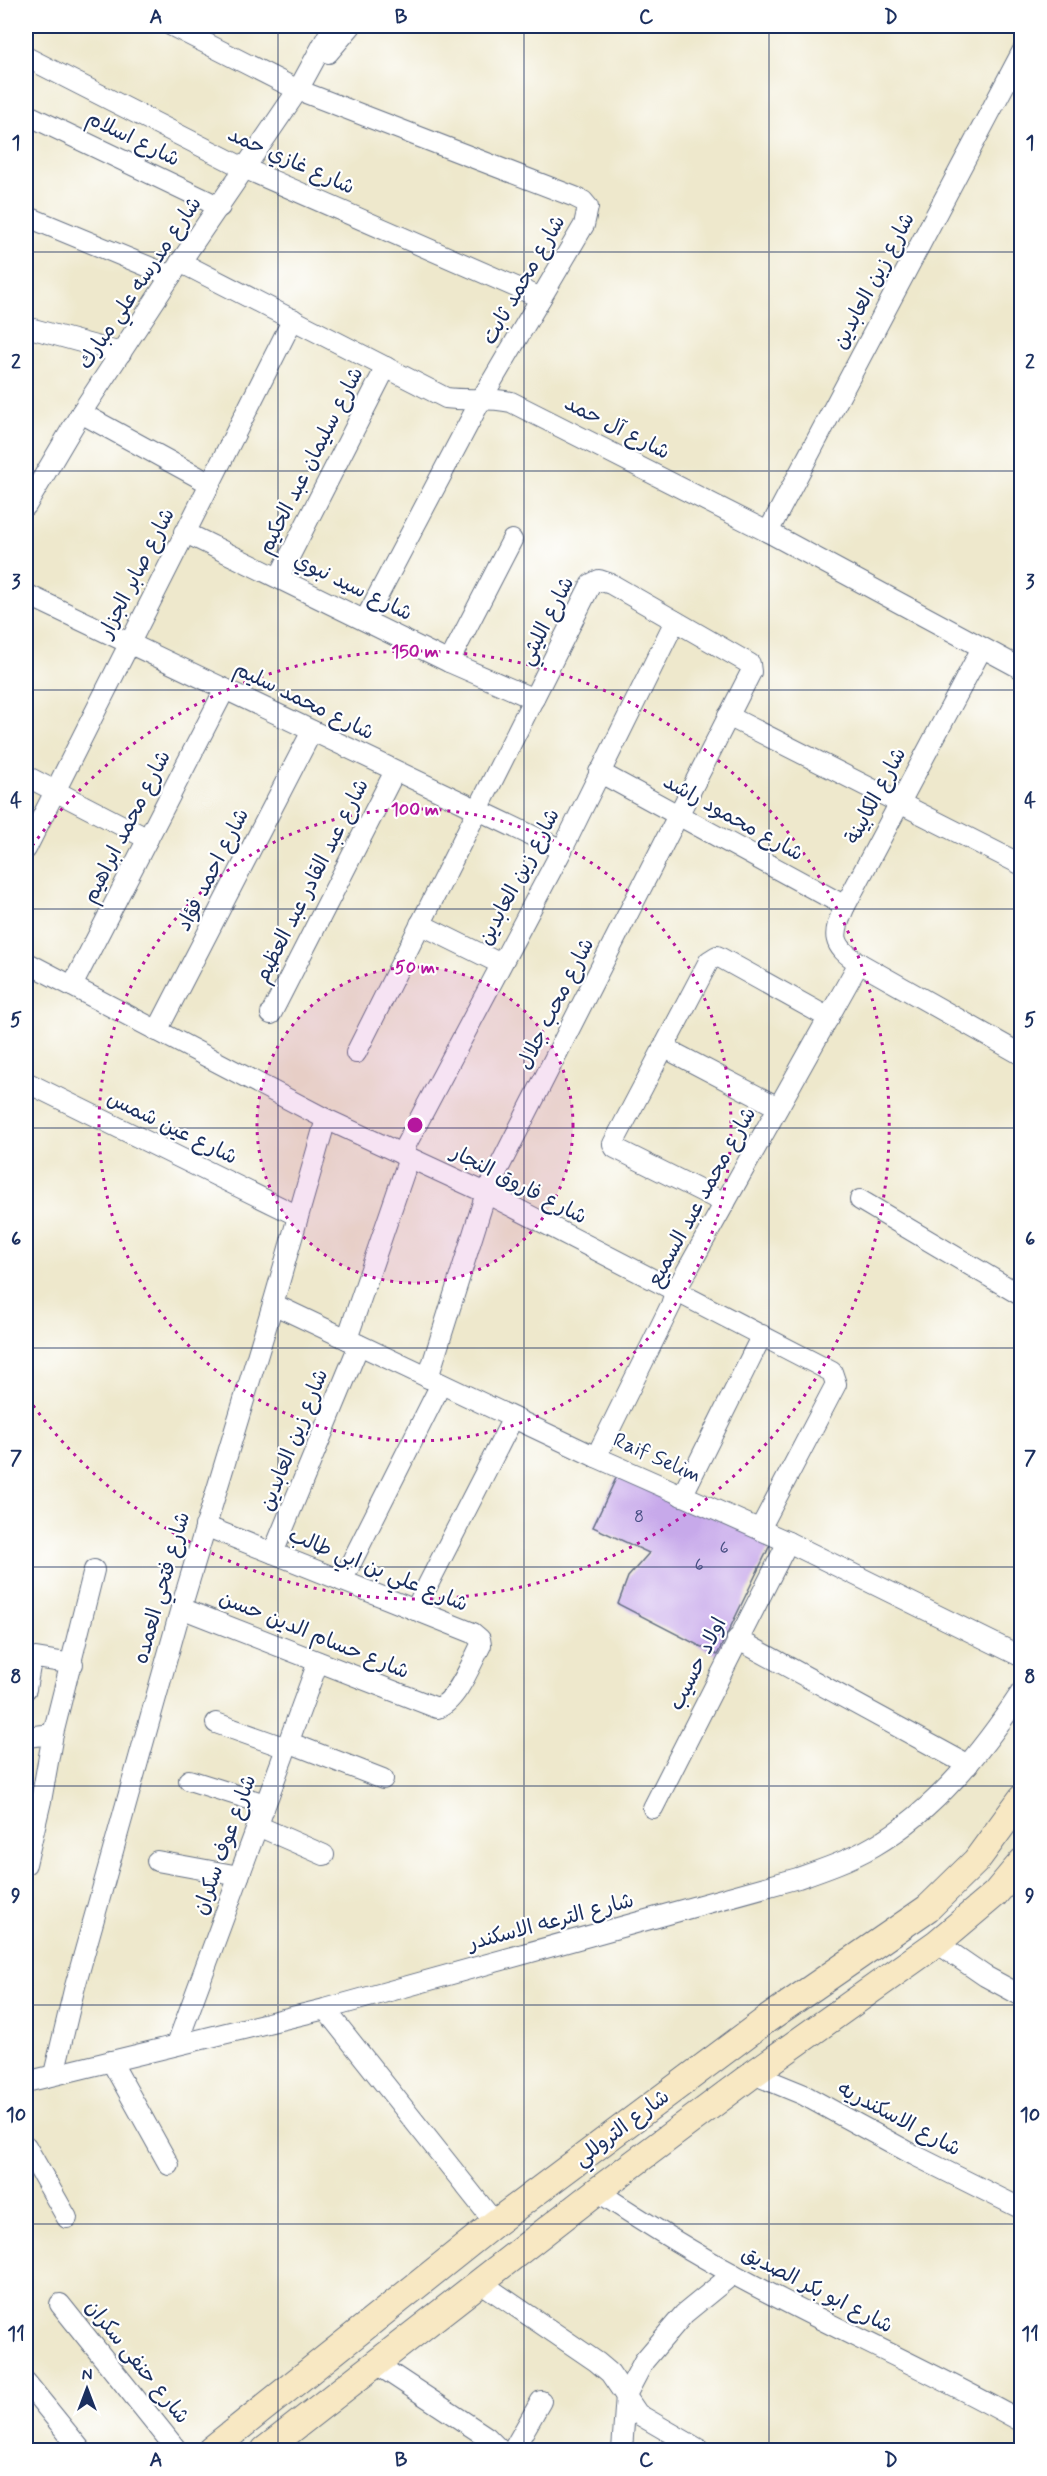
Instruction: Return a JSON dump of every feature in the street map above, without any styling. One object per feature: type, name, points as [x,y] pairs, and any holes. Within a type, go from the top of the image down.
[{"type":"street","name":"شارع محمد ثابت","points":[[172,26],[298,90],[584,201],[588,207],[589,213],[584,225],[482,398],[365,620]]},
{"type":"street","name":"شارع مدرسه علي مبارك","points":[[26,506],[81,413],[298,90],[333,26]]},
{"type":"street","name":"شارع مدرسه علي مبارك","points":[[298,90],[351,26]]},
{"type":"street","name":"شارع زين العابدين","points":[[768,532],[1022,52]]},
{"type":"street","name":"شارع غازي حمد","points":[[26,57],[246,169],[541,298]]},
{"type":"street","name":"شارع اسلام","points":[[26,114],[220,207]]},
{"type":"street","name":"شارع آل حمد","points":[[26,216],[176,269],[293,319],[446,398],[461,400],[482,398],[511,402],[768,532],[1022,669]]},
{"type":"street","name":"شارع صابر الجزار","points":[[26,849],[293,319]]},
{"type":"street","points":[[26,327],[121,353]]},
{"type":"street","name":"شارع سليمان عبد الحكيم","points":[[279,577],[386,367]]},
{"type":"street","points":[[81,413],[209,483]]},
{"type":"street","name":"شارع سيد نبوي","points":[[184,532],[449,662],[534,699]]},
{"type":"street","points":[[449,662],[512,540]]},
{"type":"street","name":"شارع الليثي","points":[[356,1053],[594,581],[611,584],[750,664]]},
{"type":"street","name":"شارع محمد سليم","points":[[26,594],[562,850]]},
{"type":"street","name":"شارع زين العابدين","points":[[273,1553],[353,1342],[405,1156],[501,964],[562,850],[675,621]]},
{"type":"street","name":"شارع الكابينة","points":[[860,963],[837,945],[835,935],[837,924],[844,906],[982,648]]},
{"type":"street","name":"شارع محب جلال","points":[[435,1381],[486,1193],[751,672],[750,664]]},
{"type":"street","name":"شارع محمد ابراهيم","points":[[72,986],[225,689]]},
{"type":"street","points":[[728,716],[1022,865]]},
{"type":"street","name":"شارع احمد فؤاد","points":[[157,1031],[312,731]]},
{"type":"street","name":"شارع عبد القادر عبد العظيم","points":[[271,1014],[395,771]]},
{"type":"street","name":"شارع محمود راشد","points":[[599,772],[844,906]]},
{"type":"street","points":[[26,776],[148,839]]},
{"type":"street","points":[[420,924],[501,964]]},
{"type":"street","points":[[725,1203],[615,1148],[613,1144],[709,960],[717,956],[829,1018]]},
{"type":"street","name":"شارع فاروق النجار","points":[[26,962],[326,1119],[486,1193],[828,1369],[834,1374],[836,1384],[760,1530]]},
{"type":"street","points":[[860,963],[1022,1055]]},
{"type":"street","name":"شارع محمد عبد السميع","points":[[596,1457],[671,1305],[675,1292],[860,963]]},
{"type":"street","points":[[663,1047],[778,1107]]},
{"type":"street","name":"شارع عين شمس","points":[[26,1082],[298,1216]]},
{"type":"street","name":"شارع فتحي العمده","points":[[54,2074],[74,1990],[204,1526],[273,1304],[326,1119]]},
{"type":"street","points":[[860,1200],[1022,1296]]},
{"type":"street","name":"Raif Selim","points":[[273,1304],[596,1457],[788,1542],[1022,1657]]},
{"type":"street","points":[[682,1496],[762,1335]]},
{"type":"street","points":[[342,1581],[435,1381]]},
{"type":"street","points":[[415,1610],[513,1418]]},
{"type":"street","name":"شارع علي بن ابي طالب","points":[[204,1526],[473,1633],[481,1642],[448,1703],[437,1708],[430,1707]]},
{"type":"street","name":"اولاد حسيب","points":[[653,1808],[788,1542]]},
{"type":"street","points":[[26,1864],[33,1803],[73,1664],[94,1570]]},
{"type":"street","name":"شارع حسام الدين حسن","points":[[181,1608],[430,1707]]},
{"type":"street","points":[[737,1639],[968,1765]]},
{"type":"street","points":[[26,1689],[30,1666],[36,1659],[73,1664]]},
{"type":"street","name":"شارع عوف سكران","points":[[177,2044],[318,1662]]},
{"type":"street","name":"شارع الترعه الاسكندر","points":[[26,2082],[325,2009],[798,1878],[837,1865],[874,1846],[909,1823],[940,1796],[968,1765],[1022,1691]]},
{"type":"street","points":[[216,1723],[383,1779]]},
{"type":"street","points":[[26,1737],[53,1734]]},
{"type":"street","points":[[189,1780],[266,1804]]},
{"type":"street","name":"شارع التروللي","points":[[211,2451],[495,2223],[766,2020],[928,1908],[976,1861],[1022,1798]]},
{"type":"street","points":[[258,1826],[324,1855]]},
{"type":"street","points":[[157,1862],[239,1876]]},
{"type":"street","name":"شارع التروللي","points":[[265,2451],[597,2191],[753,2074],[938,1943],[995,1894],[1022,1862]]},
{"type":"street","points":[[938,1943],[985,1976],[1022,1996]]},
{"type":"street","points":[[325,2009],[495,2223]]},
{"type":"street","points":[[111,2061],[169,2165]]},
{"type":"street","name":"شارع الاسكندريه","points":[[753,2074],[802,2094],[914,2155],[1022,2209]]},
{"type":"street","points":[[26,2146],[67,2218]]},
{"type":"street","name":"شارع ابو بكر الصديق","points":[[597,2191],[682,2246],[733,2274],[972,2394],[1022,2422]]},
{"type":"street","points":[[622,2451],[626,2395],[644,2361],[663,2336],[692,2307],[733,2274]]},
{"type":"street","points":[[480,2283],[597,2362],[610,2373],[626,2395],[630,2406],[638,2414],[700,2451]]},
{"type":"street","name":"شارع حنفى سكران","points":[[60,2304],[177,2451]]},
{"type":"street","points":[[375,2363],[487,2437],[500,2451]]},
{"type":"street","points":[[26,2382],[81,2451]]},
{"type":"street","points":[[513,2451],[541,2401]]},
{"type":"building","points":[[619,1472],[771,1543],[717,1655],[618,1604],[628,1577],[649,1553],[593,1527]]}]
